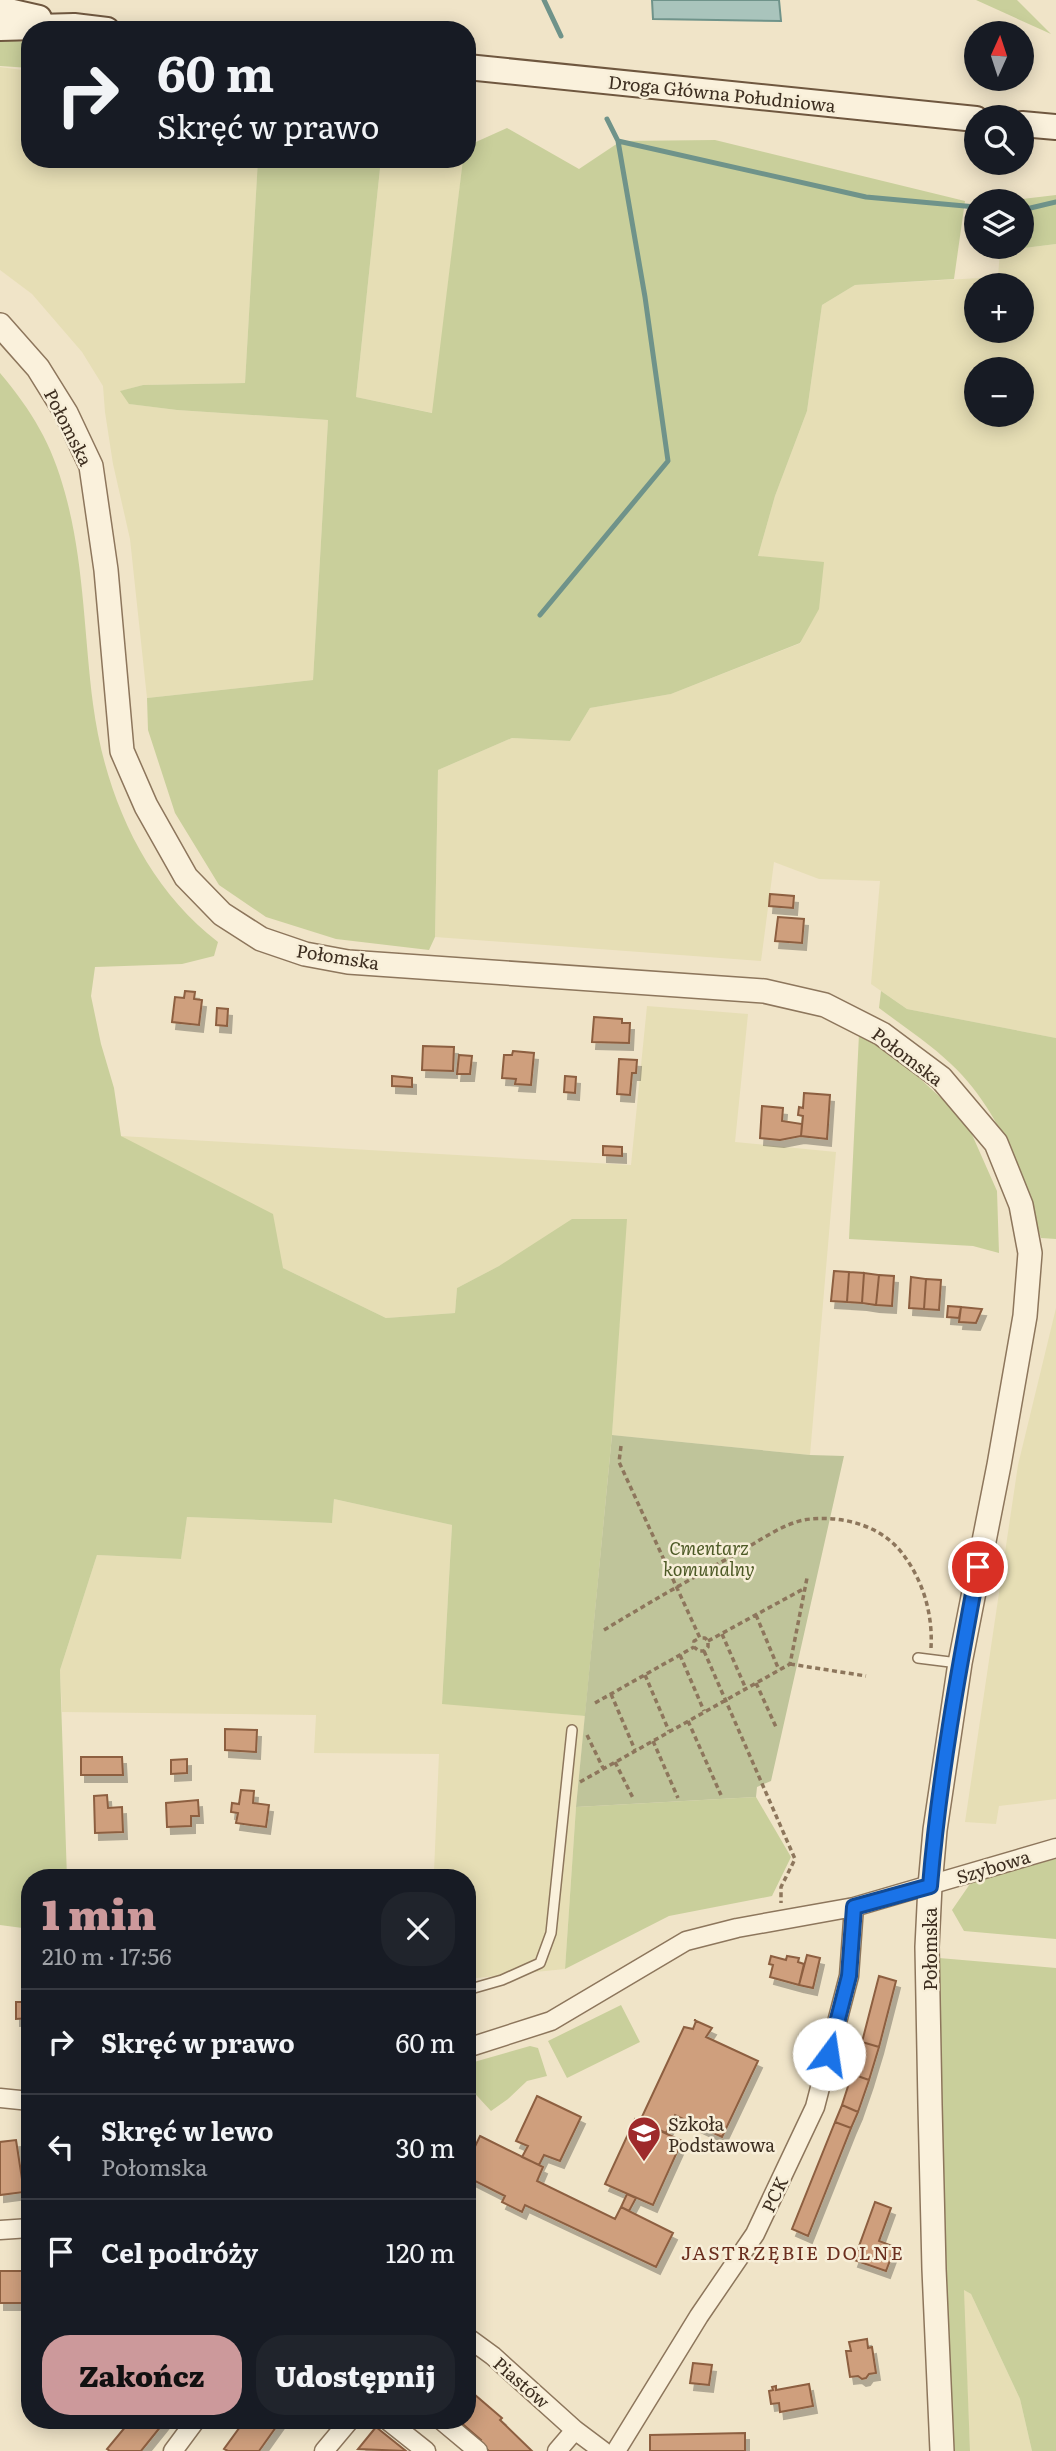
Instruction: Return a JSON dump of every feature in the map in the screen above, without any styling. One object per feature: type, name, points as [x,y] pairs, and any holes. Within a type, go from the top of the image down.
[{"type":"main road","points":[[0,9],[52,21]]},
{"type":"main road","points":[[0,28],[21,27]]},
{"type":"main road","name":"Droga Główna Południowa","points":[[476,68],[964,118]]},
{"type":"main road","points":[[1034,125],[1056,127]]},
{"type":"street","name":"Połomska","points":[[0,325],[38,368],[66,413],[91,467],[106,570],[122,751],[146,806],[187,877],[222,914],[261,939],[305,954],[348,962],[764,991],[825,1004],[882,1034],[941,1078],[996,1143],[1021,1205],[1030,1253],[1022,1329],[999,1465],[960,1663],[934,1830],[927,1947],[942,2451]]},
{"type":"street","name":"Szybowa","points":[[476,2045],[551,2021],[686,1941],[737,1928],[854,1907],[1056,1848]]},
{"type":"street","name":"PCK","points":[[616,2451],[699,2316],[755,2234],[815,2107],[849,1976],[854,1907]]},
{"type":"street","points":[[0,2098],[21,2100]]},
{"type":"street","points":[[0,2230],[21,2229]]},
{"type":"street","name":"Piastów","points":[[476,2344],[603,2451]]},
{"type":"street","points":[[173,2451],[189,2429]]},
{"type":"street","points":[[330,2449],[343,2429]]},
{"type":"street","points":[[398,2429],[426,2451]]},
{"type":"street","points":[[452,2429],[478,2451]]},
{"type":"street","points":[[557,2451],[575,2430]]},
{"type":"lane","points":[[918,1658],[960,1663]]},
{"type":"lane","points":[[476,1987],[502,1980],[540,1963],[551,1933],[572,1730]]},
{"type":"path","points":[[621,1446],[619,1462],[700,1638]]},
{"type":"path","points":[[604,1630],[788,1525],[810,1519],[852,1520],[877,1531],[897,1547],[912,1567],[926,1600],[932,1632],[930,1660]]},
{"type":"path","points":[[790,1664],[807,1578]]},
{"type":"path","points":[[708,1641],[805,1588]]},
{"type":"path","points":[[756,1615],[779,1670]]},
{"type":"path","points":[[722,1634],[746,1689]]},
{"type":"path","points":[[694,1647],[694,1641],[700,1638],[708,1641]]},
{"type":"path","points":[[704,1651],[708,1647],[708,1641]]},
{"type":"path","points":[[694,1647],[704,1651]]},
{"type":"path","points":[[595,1703],[694,1647]]},
{"type":"path","points":[[704,1651],[795,1859],[781,1887],[781,1910]]},
{"type":"path","points":[[680,1655],[704,1712]]},
{"type":"path","points":[[580,1782],[790,1664],[866,1676]]},
{"type":"path","points":[[645,1675],[669,1732]]},
{"type":"path","points":[[756,1683],[776,1727]]},
{"type":"path","points":[[611,1694],[636,1751]]},
{"type":"path","points":[[688,1721],[721,1795]]},
{"type":"path","points":[[587,1735],[603,1769]]},
{"type":"path","points":[[653,1741],[678,1798]]},
{"type":"path","points":[[615,1762],[634,1800]]},
{"type":"shaded area","points":[[0,67],[21,70],[21,168],[257,168],[245,383],[143,385],[121,391],[130,404],[177,410],[328,420],[313,680],[147,698],[130,539],[113,464],[103,386],[82,352],[32,294],[0,270]]},
{"type":"shaded area","points":[[380,168],[462,168],[433,413],[356,397]]},
{"type":"shaded area","points":[[1056,244],[1056,1038],[907,1009],[871,984],[880,881],[819,879],[774,862],[761,961],[435,937],[438,770],[512,738],[570,741],[590,708],[671,694],[801,643],[758,556],[775,496],[807,411],[822,305],[855,285],[964,279],[964,343],[1034,343],[1034,273],[998,273],[999,259],[1034,259],[1034,247]]},
{"type":"shaded area","points":[[647,1006],[748,1014],[735,1142],[836,1152],[810,1455],[612,1435],[626,1219],[499,1266],[457,1288],[455,1313],[386,1318],[283,1268],[121,1136],[631,1165]]},
{"type":"shaded area","points":[[1056,1308],[1056,1799],[999,1806],[996,1824],[965,1822],[1018,1465]]},
{"type":"shaded area","points":[[334,1499],[452,1525],[442,1703],[585,1716],[565,1969],[476,1978],[476,1869],[434,1869],[439,1754],[314,1753],[316,1715],[62,1712],[60,1670],[97,1555],[181,1559],[187,1517],[332,1523]]},
{"type":"shaded area","points":[[963,2289],[971,2294],[1020,2399],[1032,2451],[970,2451]]},
{"type":"green space","points":[[976,0],[1017,0],[1051,34],[1034,26],[1034,21],[1022,21]]},
{"type":"green space","points":[[0,40],[21,41],[21,67],[0,66]]},
{"type":"green space","points":[[507,128],[579,169],[621,141],[715,140],[964,201],[954,279],[855,285],[822,305],[807,411],[775,496],[758,556],[824,562],[819,609],[800,643],[671,694],[590,708],[570,741],[512,738],[438,770],[435,937],[429,950],[336,939],[266,917],[219,885],[175,813],[148,730],[147,698],[313,680],[328,420],[177,410],[129,404],[120,391],[143,385],[245,383],[257,168],[380,168],[356,397],[432,413],[462,168],[476,168],[476,142]]},
{"type":"green space","points":[[1056,195],[1056,244],[1034,247],[1034,198]]},
{"type":"green space","points":[[0,373],[40,429],[54,459],[65,493],[80,571],[93,704],[107,772],[118,804],[149,866],[169,894],[218,942],[214,956],[182,964],[95,967],[91,996],[114,1088],[121,1136],[273,1214],[283,1268],[386,1318],[455,1313],[457,1288],[499,1266],[572,1219],[627,1219],[612,1435],[585,1716],[442,1704],[452,1525],[334,1499],[332,1523],[187,1517],[181,1559],[97,1555],[60,1670],[67,1869],[21,1869],[21,1928],[0,1925]]},
{"type":"green space","points":[[881,991],[907,1009],[1056,1038],[1056,1239],[1041,1238],[1017,1167],[983,1102],[943,1056],[879,1008]]},
{"type":"green space","points":[[859,1034],[902,1062],[966,1121],[997,1191],[999,1253],[973,1246],[849,1239]]},
{"type":"green space","name":"Cmentarz komunalny","points":[[612,1435],[844,1456],[771,1781],[757,1787],[756,1797],[576,1807]]},
{"type":"green space","points":[[756,1797],[791,1857],[772,1896],[669,1916],[565,1969],[576,1807]]},
{"type":"green space","points":[[1056,1859],[1056,1939],[964,1931],[952,1910],[972,1881]]},
{"type":"green space","points":[[939,1958],[1056,1968],[1056,2451],[1032,2451],[1020,2399],[971,2294],[964,2290],[970,2451],[952,2451],[940,2233]]},
{"type":"green space","points":[[621,2005],[640,2042],[567,2078],[548,2041]]},
{"type":"green space","points":[[530,2046],[538,2048],[547,2076],[527,2081],[491,2111],[476,2095],[476,2061]]},
{"type":"water","points":[[652,0],[779,0],[781,21],[653,19]]},
{"type":"building","points":[[770,894],[794,896],[793,908],[769,906]]},
{"type":"building","points":[[778,917],[804,919],[802,943],[775,941]]},
{"type":"building","points":[[185,991],[195,992],[194,999],[202,1000],[199,1025],[172,1022],[175,997],[184,998]]},
{"type":"building","points":[[217,1008],[228,1009],[227,1026],[216,1025]]},
{"type":"building","points":[[594,1017],[622,1019],[622,1023],[630,1023],[629,1043],[592,1042]]},
{"type":"building","points":[[423,1046],[454,1047],[453,1071],[422,1070]]},
{"type":"building","points":[[513,1051],[534,1053],[531,1085],[515,1084],[516,1079],[502,1078],[504,1055],[512,1055]]},
{"type":"building","points":[[459,1055],[472,1056],[470,1074],[457,1074]]},
{"type":"building","points":[[619,1059],[637,1060],[636,1073],[632,1073],[630,1095],[617,1094]]},
{"type":"building","points":[[392,1076],[412,1078],[412,1087],[392,1086]]},
{"type":"building","points":[[565,1076],[576,1077],[575,1093],[564,1092]]},
{"type":"building","points":[[804,1093],[830,1095],[827,1139],[801,1136],[803,1116],[798,1115],[799,1107],[803,1108]]},
{"type":"building","points":[[762,1106],[783,1108],[782,1121],[802,1124],[801,1136],[780,1140],[760,1138]]},
{"type":"building","points":[[603,1146],[622,1147],[622,1156],[603,1155]]},
{"type":"building","points":[[834,1271],[849,1272],[847,1302],[831,1301]]},
{"type":"building","points":[[849,1272],[864,1273],[862,1303],[847,1302]]},
{"type":"building","points":[[864,1273],[879,1275],[876,1305],[862,1303]]},
{"type":"building","points":[[879,1275],[894,1276],[892,1306],[876,1305]]},
{"type":"building","points":[[911,1277],[926,1279],[924,1309],[909,1308]]},
{"type":"building","points":[[926,1279],[941,1280],[939,1310],[924,1309]]},
{"type":"building","points":[[948,1306],[961,1307],[959,1318],[947,1317]]},
{"type":"building","points":[[961,1307],[982,1309],[976,1323],[959,1322]]},
{"type":"building","points":[[225,1729],[257,1730],[256,1752],[225,1750]]},
{"type":"building","points":[[81,1757],[122,1757],[123,1775],[81,1775]]},
{"type":"building","points":[[187,1759],[187,1773],[171,1774],[171,1760]]},
{"type":"building","points":[[241,1790],[254,1791],[253,1803],[269,1805],[266,1827],[236,1823],[238,1813],[231,1812],[232,1803],[239,1804]]},
{"type":"building","points":[[107,1795],[108,1808],[122,1807],[123,1832],[95,1833],[94,1796]]},
{"type":"building","points":[[198,1800],[199,1816],[191,1816],[191,1826],[167,1827],[166,1803]]},
{"type":"building","points":[[807,1955],[820,1958],[813,1988],[799,1985]]},
{"type":"building","points":[[771,1956],[786,1960],[787,1956],[799,1958],[798,1962],[804,1964],[799,1985],[770,1977],[773,1965],[769,1964]]},
{"type":"building","points":[[879,1976],[896,1981],[879,2047],[862,2042]]},
{"type":"building","points":[[16,2002],[21,2002],[21,2019],[16,2019]]},
{"type":"building","points":[[694,2020],[712,2028],[706,2037],[758,2061],[722,2137],[675,2115],[666,2133],[640,2121],[684,2027],[693,2029]]},
{"type":"building","points":[[862,2042],[879,2047],[869,2080],[852,2074]]},
{"type":"building","points":[[852,2074],[869,2080],[858,2112],[842,2105]]},
{"type":"building","points":[[537,2096],[581,2117],[560,2161],[544,2155],[539,2165],[522,2157],[528,2146],[516,2141]]},
{"type":"building","points":[[842,2105],[858,2112],[851,2128],[835,2122]]},
{"type":"building","points":[[635,2119],[682,2141],[653,2205],[605,2184]]},
{"type":"building","points":[[835,2122],[851,2128],[808,2236],[792,2229]]},
{"type":"building","points":[[480,2136],[543,2167],[537,2181],[615,2219],[621,2207],[673,2233],[656,2267],[525,2205],[522,2212],[502,2202],[505,2196],[476,2182],[476,2144]]},
{"type":"building","points":[[16,2140],[21,2192],[0,2195],[0,2142]]},
{"type":"building","points":[[627,2194],[636,2198],[629,2211],[621,2207]]},
{"type":"building","points":[[875,2202],[891,2208],[879,2241],[895,2247],[886,2271],[854,2260]]},
{"type":"building","points":[[0,2271],[21,2271],[21,2303],[0,2303]]},
{"type":"building","points":[[867,2339],[868,2348],[872,2347],[876,2373],[862,2379],[858,2376],[850,2377],[846,2351],[851,2351],[849,2342]]},
{"type":"building","points":[[693,2363],[712,2365],[709,2385],[690,2383]]},
{"type":"building","points":[[809,2384],[813,2406],[780,2412],[779,2403],[771,2404],[769,2391],[773,2390],[772,2387],[776,2386],[776,2390]]},
{"type":"building","points":[[476,2396],[502,2418],[500,2420],[532,2451],[489,2451],[479,2443],[481,2440],[468,2429],[476,2429]]},
{"type":"building","points":[[124,2429],[159,2429],[141,2451],[107,2449]]},
{"type":"building","points":[[238,2429],[275,2429],[259,2451],[224,2449]]},
{"type":"building","points":[[374,2429],[378,2429],[406,2451],[358,2449]]},
{"type":"building","points":[[745,2433],[745,2451],[650,2451],[650,2435]]},
{"type":"waterway","points":[[544,0],[561,36]]},
{"type":"waterway","points":[[540,615],[668,461],[645,297],[618,141],[607,119]]},
{"type":"waterway","points":[[618,141],[866,197],[964,206]]},
{"type":"waterway","points":[[1034,207],[1056,202]]},
{"type":"place","name":"Szkoła Podstawowa","points":[[644,2163]]},
{"type":"district","name":"JASTRZĘBIE DOLNE","points":[[793,2252]]},
{"type":"route","points":[[829,2054],[849,1976],[854,1907],[930,1886],[934,1830],[951,1714],[978,1567]]}]
